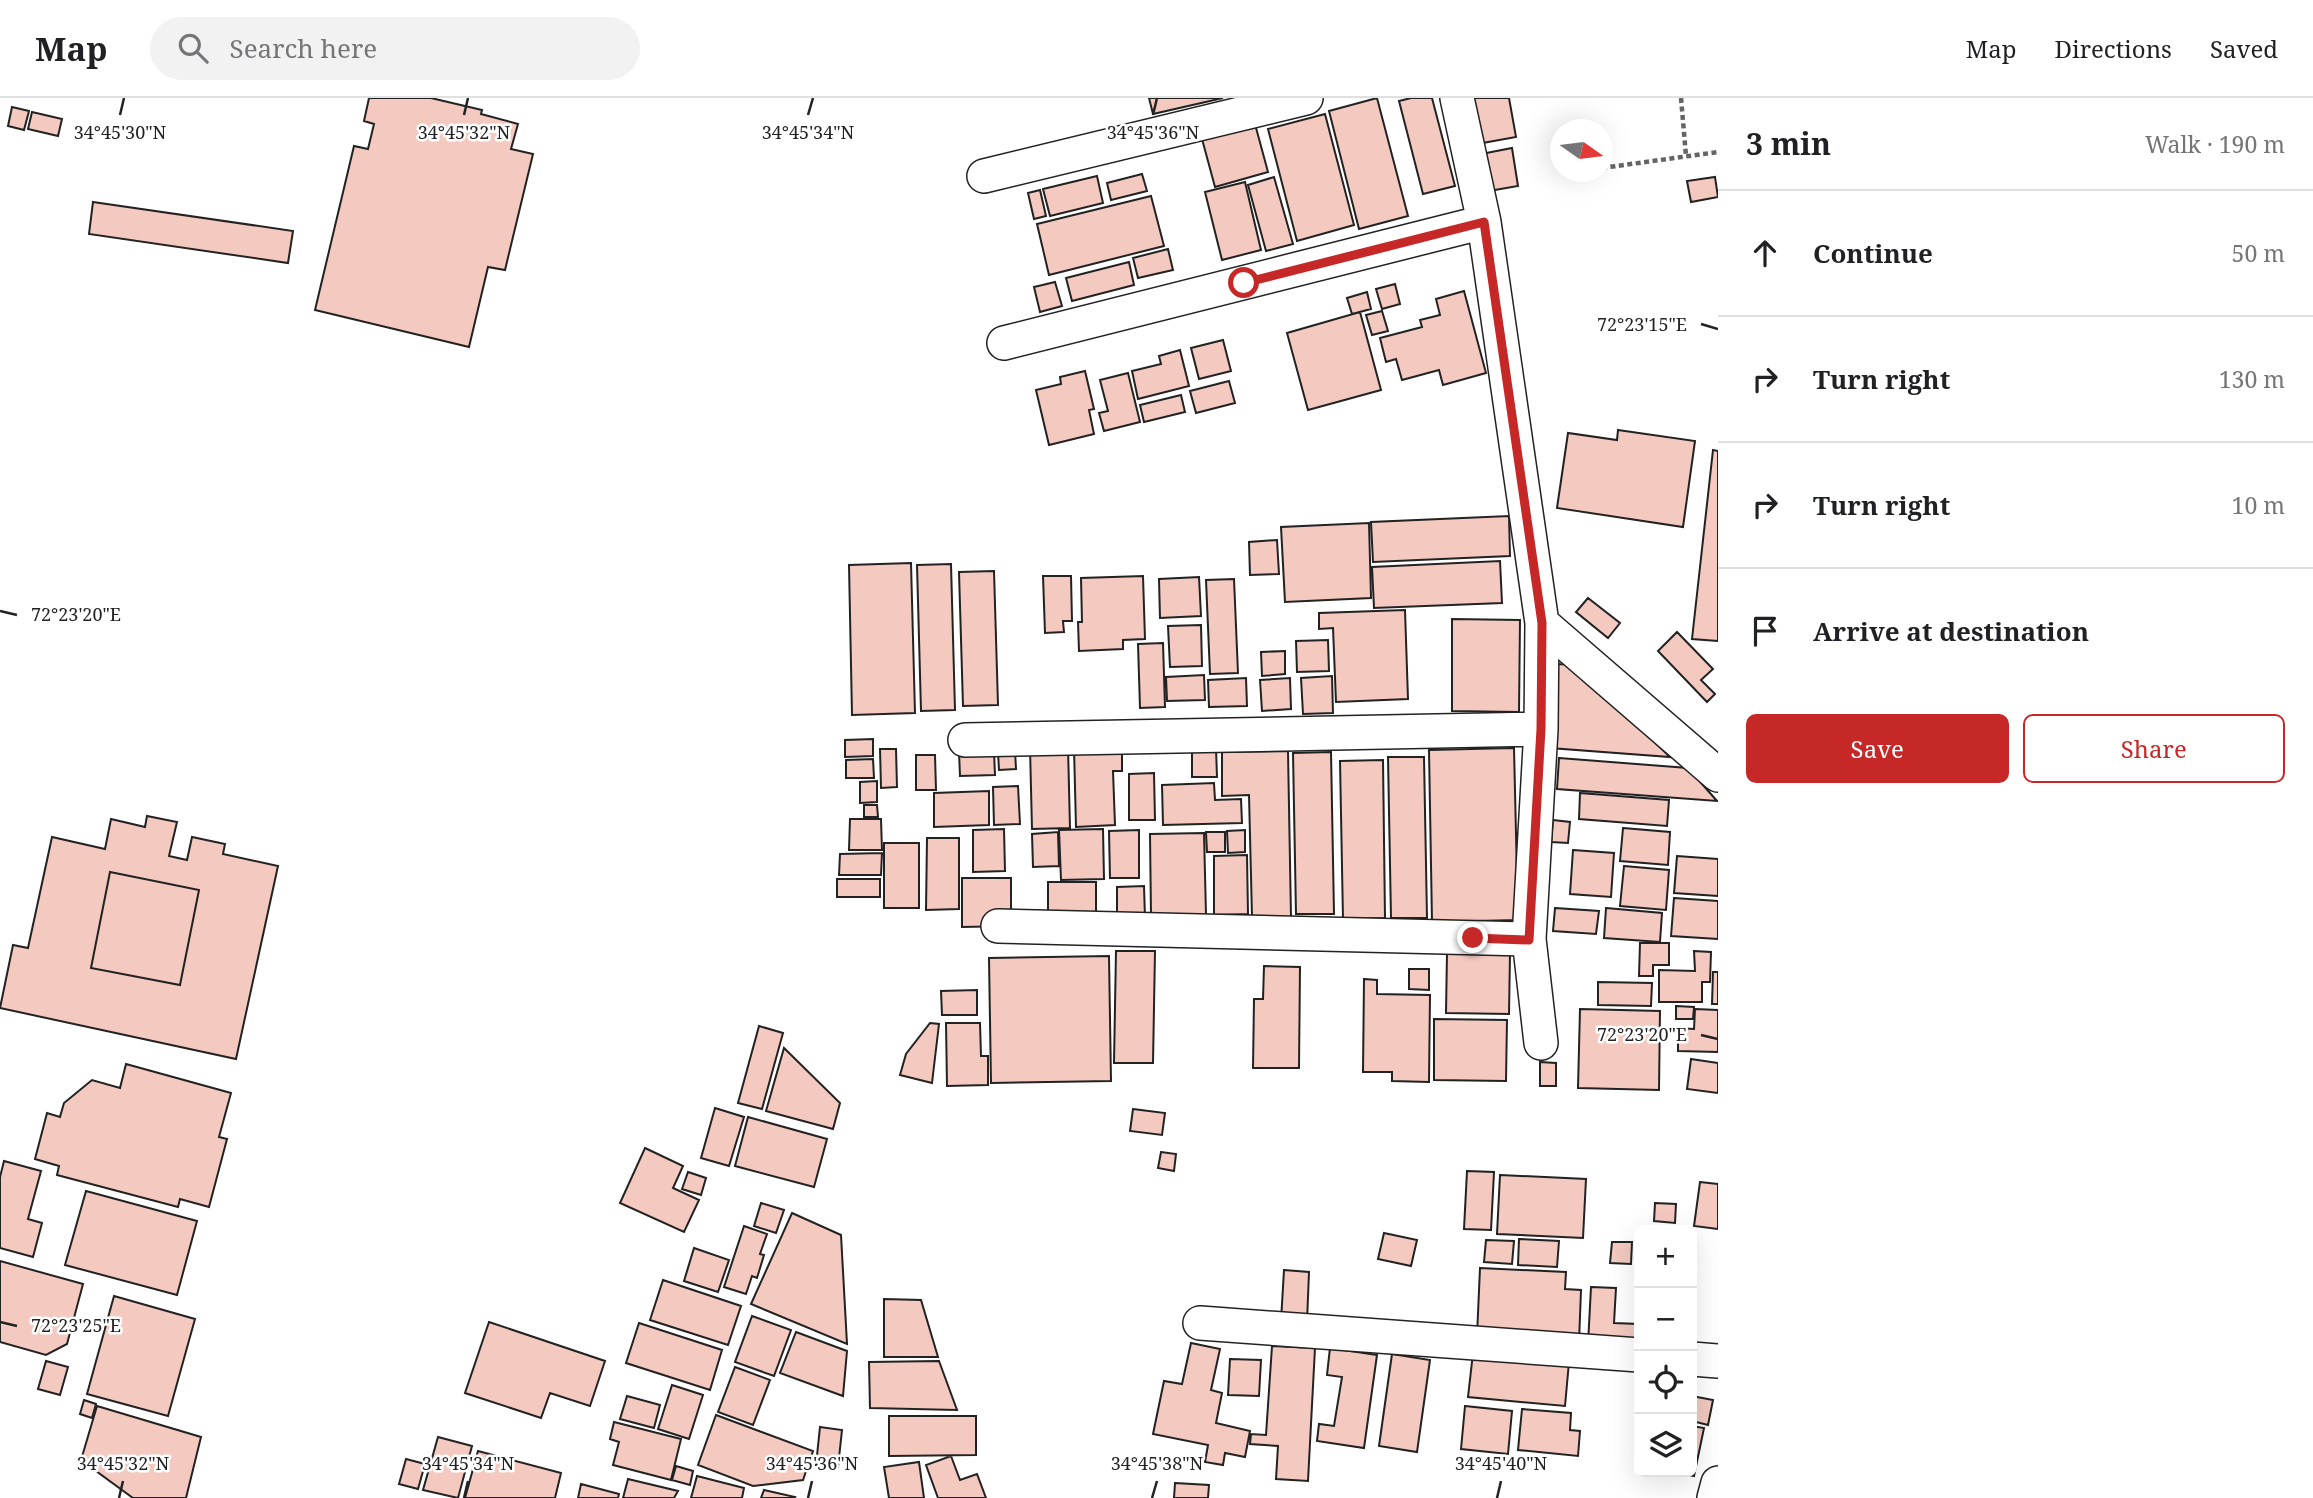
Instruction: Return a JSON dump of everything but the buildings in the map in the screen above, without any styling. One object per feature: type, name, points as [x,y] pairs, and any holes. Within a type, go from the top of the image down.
[{"type":"street","points":[[985,176],[1307,98]]},
{"type":"street","points":[[1457,98],[1484,222],[1542,623],[1541,729],[1529,940],[1541,1043]]},
{"type":"street","points":[[1004,343],[1484,222]]},
{"type":"street","points":[[1542,623],[1718,775]]},
{"type":"street","points":[[965,740],[1541,729]]},
{"type":"street","points":[[998,926],[1529,940]]},
{"type":"street","points":[[1200,1323],[1634,1355]]},
{"type":"street","points":[[1697,1359],[1718,1361]]},
{"type":"street","points":[[1714,1498],[1718,1483]]},
{"type":"path","points":[[1681,98],[1686,156]]},
{"type":"path","points":[[1613,166],[1718,152]]},
{"type":"route","points":[[1244,283],[1484,222],[1542,623],[1541,729],[1529,940],[1473,938]]}]
